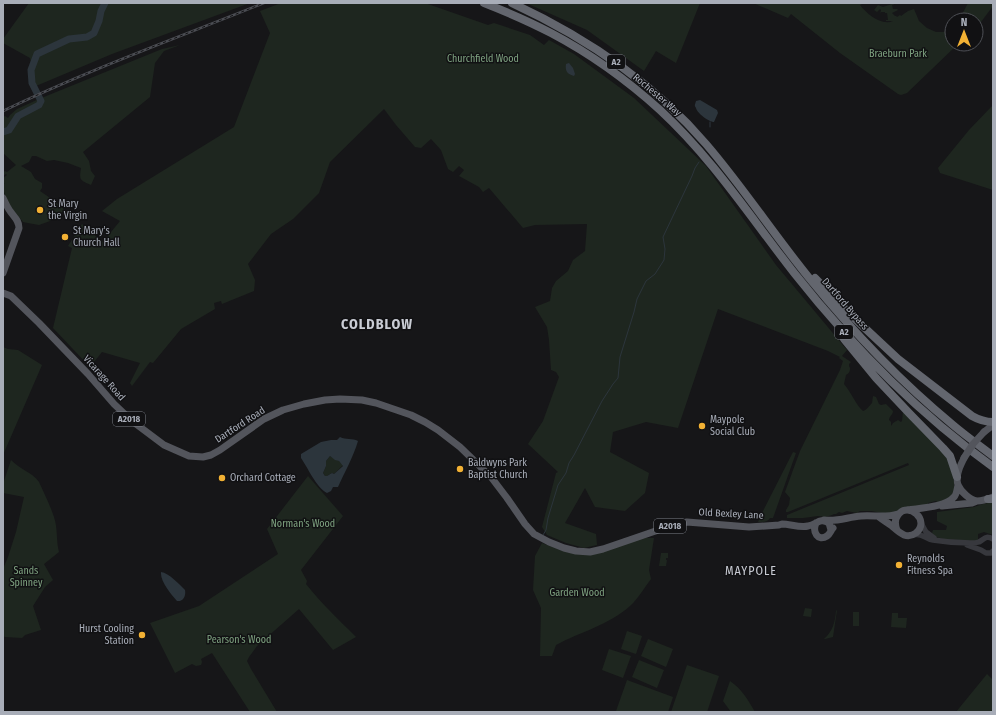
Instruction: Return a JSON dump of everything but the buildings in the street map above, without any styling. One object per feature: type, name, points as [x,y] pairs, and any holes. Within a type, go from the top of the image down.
[{"type":"highway","name":"Rochester Way","points":[[484,3],[510,13],[544,30],[599,62],[638,91],[659,109],[687,136],[719,173]]},
{"type":"highway","name":"Rochester Way","points":[[512,3],[578,37],[621,66],[662,99],[705,143]]},
{"type":"highway","name":"Dartford Bypass","points":[[705,143],[730,173],[810,279],[845,321],[883,361],[917,393],[953,425],[993,456]]},
{"type":"highway","name":"Dartford Bypass","points":[[719,173],[796,275],[840,328],[914,403],[993,467]]},
{"type":"highway","points":[[766,221],[816,279],[853,317],[898,359],[972,416],[993,423]]},
{"type":"highway","points":[[796,275],[810,300],[876,378],[946,452],[952,461],[958,481]]},
{"type":"main road","points":[[3,198],[19,224],[19,228],[3,273]]},
{"type":"main road","name":"Vicarage Road","points":[[3,293],[10,296],[39,323],[88,374],[114,404],[132,421],[170,449],[189,456],[203,458]]},
{"type":"main road","name":"Dartford Road","points":[[203,458],[211,456],[258,424],[283,410],[325,400],[362,400],[376,403],[411,415],[438,430],[460,447],[491,477],[525,524]]},
{"type":"main road","points":[[991,498],[977,501],[963,492],[958,481],[959,469],[964,458],[973,444],[993,423]]},
{"type":"main road","name":"A2018","points":[[912,535],[918,530],[925,515],[936,506],[947,502],[954,497],[956,494],[958,481]]},
{"type":"main road","name":"A2018","points":[[815,533],[818,537],[824,537],[843,520],[862,516],[891,517],[906,510],[930,506],[972,503],[977,501]]},
{"type":"main road","points":[[906,510],[916,513],[920,517],[921,523]]},
{"type":"main road","points":[[897,530],[895,523],[898,514]]},
{"type":"main road","points":[[879,517],[903,535],[912,535]]},
{"type":"main road","points":[[824,520],[843,520]]},
{"type":"main road","points":[[824,520],[829,523],[831,530]]},
{"type":"main road","name":"A2018","points":[[816,523],[824,520]]},
{"type":"main road","name":"Old Bexley Lane","points":[[525,524],[534,534],[549,542],[576,551],[590,552],[681,523],[692,522],[750,526],[785,524],[806,527],[816,523]]},
{"type":"main road","points":[[815,533],[814,529],[816,523]]},
{"type":"main road","name":"Old Bexley Lane","points":[[779,525],[815,533]]},
{"type":"street","points":[[921,523],[926,532],[936,540]]},
{"type":"street","points":[[912,535],[920,534],[932,540],[972,543],[981,541],[986,537],[993,539]]},
{"type":"street","points":[[980,550],[979,544],[981,541]]},
{"type":"street","points":[[961,542],[986,553],[991,553],[993,551]]},
{"type":"green space","points":[[29,3],[250,3],[112,54],[36,86],[30,58],[3,43],[3,39]]},
{"type":"green space","name":"Churchfield Wood","points":[[281,3],[425,3],[488,25],[494,23],[530,35],[544,45],[549,40],[574,54],[634,98],[706,166],[776,265],[847,350],[842,356],[851,362],[849,364],[850,371],[846,375],[844,384],[860,408],[863,411],[866,410],[872,403],[873,396],[876,397],[879,404],[886,404],[893,411],[889,419],[891,426],[898,420],[901,422],[902,421],[903,411],[949,456],[954,481],[954,491],[951,497],[938,503],[936,501],[887,514],[871,511],[860,511],[857,513],[847,511],[842,513],[839,512],[826,517],[818,516],[787,518],[787,515],[909,465],[908,463],[786,512],[790,498],[785,492],[800,451],[843,361],[839,358],[840,357],[828,351],[718,309],[678,428],[646,422],[613,432],[610,452],[649,473],[645,493],[625,511],[595,507],[585,488],[565,523],[596,534],[597,545],[584,548],[566,543],[547,535],[542,527],[556,473],[558,472],[528,444],[543,421],[559,377],[556,372],[551,370],[547,327],[535,307],[550,301],[552,288],[556,281],[568,271],[573,260],[585,251],[587,224],[535,225],[523,228],[489,188],[483,192],[479,187],[459,176],[464,170],[459,166],[453,172],[448,169],[441,150],[431,139],[421,148],[415,147],[384,109],[330,162],[319,193],[293,219],[271,234],[248,264],[255,280],[254,291],[222,304],[221,301],[214,303],[215,309],[181,329],[153,363],[150,362],[132,386],[130,383],[140,363],[102,352],[90,367],[53,328],[72,248],[68,246],[82,224],[103,242],[120,221],[102,211],[117,199],[234,127],[270,33],[260,11]]},
{"type":"green space","points":[[526,3],[700,3],[676,63],[656,51],[644,71],[587,30]]},
{"type":"green space","name":"Braeburn Park","points":[[753,3],[864,3],[860,5],[866,12],[879,21],[888,22],[893,21],[886,21],[888,20],[887,13],[881,12],[880,14],[880,9],[877,12],[874,10],[878,5],[883,7],[892,3],[897,3],[892,5],[893,9],[898,10],[892,13],[895,16],[901,16],[914,9],[919,21],[927,28],[936,32],[944,32],[944,52],[950,52],[907,93],[901,95],[840,53],[791,14],[788,18]]},
{"type":"green space","points":[[968,3],[993,3],[993,6],[984,18],[984,12],[963,12]]},
{"type":"green space","points":[[180,45],[164,51],[155,63],[150,97],[83,152],[89,161],[91,171],[95,176],[91,185],[81,180],[81,168],[68,163],[54,160],[47,161],[36,156],[32,156],[29,162],[21,166],[31,172],[35,179],[42,183],[42,188],[40,191],[65,210],[50,221],[39,225],[23,222],[13,211],[4,192],[3,184],[5,183],[3,183],[3,178],[7,175],[6,174],[3,176],[3,172],[7,172],[16,165],[3,153],[3,117],[5,116],[8,118],[17,109],[39,99],[162,49]]},
{"type":"green space","points":[[993,105],[993,190],[940,173],[938,168],[969,130]]},
{"type":"green space","points":[[3,347],[18,350],[42,365],[3,455]]},
{"type":"green space","points":[[793,452],[796,453],[773,518],[770,518],[765,522],[758,522],[763,511]]},
{"type":"green space","points":[[330,456],[343,465],[334,474],[332,473],[325,476],[323,473],[326,466],[326,461]]},
{"type":"green space","name":"Sands Spinney","points":[[11,460],[39,482],[54,517],[59,552],[44,564],[53,580],[45,587],[33,606],[41,630],[25,635],[22,638],[3,636],[3,569],[16,532],[24,497],[3,493],[3,484]]},
{"type":"green space","points":[[308,476],[343,516],[301,570],[307,581],[306,584],[356,637],[333,650],[299,609],[257,646],[247,661],[277,712],[250,712],[212,653],[201,659],[201,665],[196,666],[192,664],[175,673],[150,623],[199,606],[278,554],[267,529]]},
{"type":"green space","points":[[993,502],[993,535],[984,532],[978,534],[978,540],[972,542],[943,539],[936,537],[932,533],[933,530],[946,530],[947,526],[937,521],[937,512],[974,507]]},
{"type":"green space","name":"Garden Wood","points":[[645,538],[654,538],[649,570],[651,579],[633,603],[622,613],[613,618],[556,645],[552,656],[540,656],[541,608],[533,590],[535,556],[542,543],[575,554]]},
{"type":"green space","points":[[661,553],[668,553],[668,558],[666,558],[666,566],[659,566]]},
{"type":"green space","points":[[805,608],[812,609],[811,617],[803,616]]},
{"type":"green space","points":[[837,610],[833,637],[824,639],[831,630]]},
{"type":"green space","points":[[853,612],[859,612],[859,626],[853,626]]},
{"type":"green space","points":[[892,613],[898,613],[898,618],[907,618],[906,628],[891,627]]},
{"type":"green space","points":[[627,631],[642,636],[636,654],[621,649]]},
{"type":"green space","points":[[648,639],[673,649],[666,667],[641,656]]},
{"type":"green space","points":[[609,649],[631,656],[623,678],[602,670]]},
{"type":"green space","points":[[639,660],[664,670],[657,688],[632,677]]},
{"type":"green space","points":[[687,665],[719,676],[707,712],[671,712]]},
{"type":"green space","points":[[987,674],[993,680],[993,712],[956,712]]},
{"type":"green space","points":[[627,680],[673,697],[668,712],[616,711]]},
{"type":"green space","points":[[730,681],[741,691],[755,712],[731,712],[723,701]]},
{"type":"shaded area","points":[[569,63],[573,68],[575,74],[574,76],[566,70],[566,64]]},
{"type":"shaded area","points":[[700,100],[717,110],[718,113],[714,122],[706,119],[697,110],[695,106],[696,101]]},
{"type":"shaded area","points":[[340,437],[358,441],[338,487],[333,487],[331,491],[327,493],[312,477],[301,458],[301,454],[321,442],[337,440]],"holes":[[[330,456],[339,461],[343,466],[334,474],[332,473],[325,476],[323,473],[326,466],[326,461]]]},
{"type":"shaded area","points":[[161,572],[171,577],[185,590],[185,596],[183,599],[177,601],[172,595],[162,579]]},
{"type":"waterway","points":[[3,132],[9,130],[18,116],[39,105],[41,101],[32,83],[31,70],[37,54],[69,39],[87,37],[94,33],[105,3]]},
{"type":"waterway","points":[[710,122],[710,127]]},
{"type":"waterway","points":[[543,535],[546,530],[558,485],[566,473],[569,463],[602,401],[618,378],[620,357],[637,299],[646,281],[655,274],[664,260],[665,249],[663,237],[699,162]]},
{"type":"railway","points":[[3,111],[100,68],[264,3]]},
{"type":"place","name":"St Mary the Virgin","points":[[40,210]]},
{"type":"place","name":"St Mary's Church Hall","points":[[65,237]]},
{"type":"place","name":"Maypole Social Club","points":[[702,426]]},
{"type":"place","name":"Baldwyns Park Baptist Church","points":[[460,469]]},
{"type":"place","name":"Orchard Cottage","points":[[222,478]]},
{"type":"place","name":"Reynolds Fitness Spa","points":[[899,565]]},
{"type":"place","name":"Hurst Cooling Station","points":[[142,635]]},
{"type":"district","name":"COLDBLOW","points":[[377,324]]},
{"type":"district","name":"MAYPOLE","points":[[751,571]]},
{"type":"park label","name":"Norman's Wood","points":[[303,524]]},
{"type":"park label","name":"Pearson's Wood","points":[[239,640]]}]
